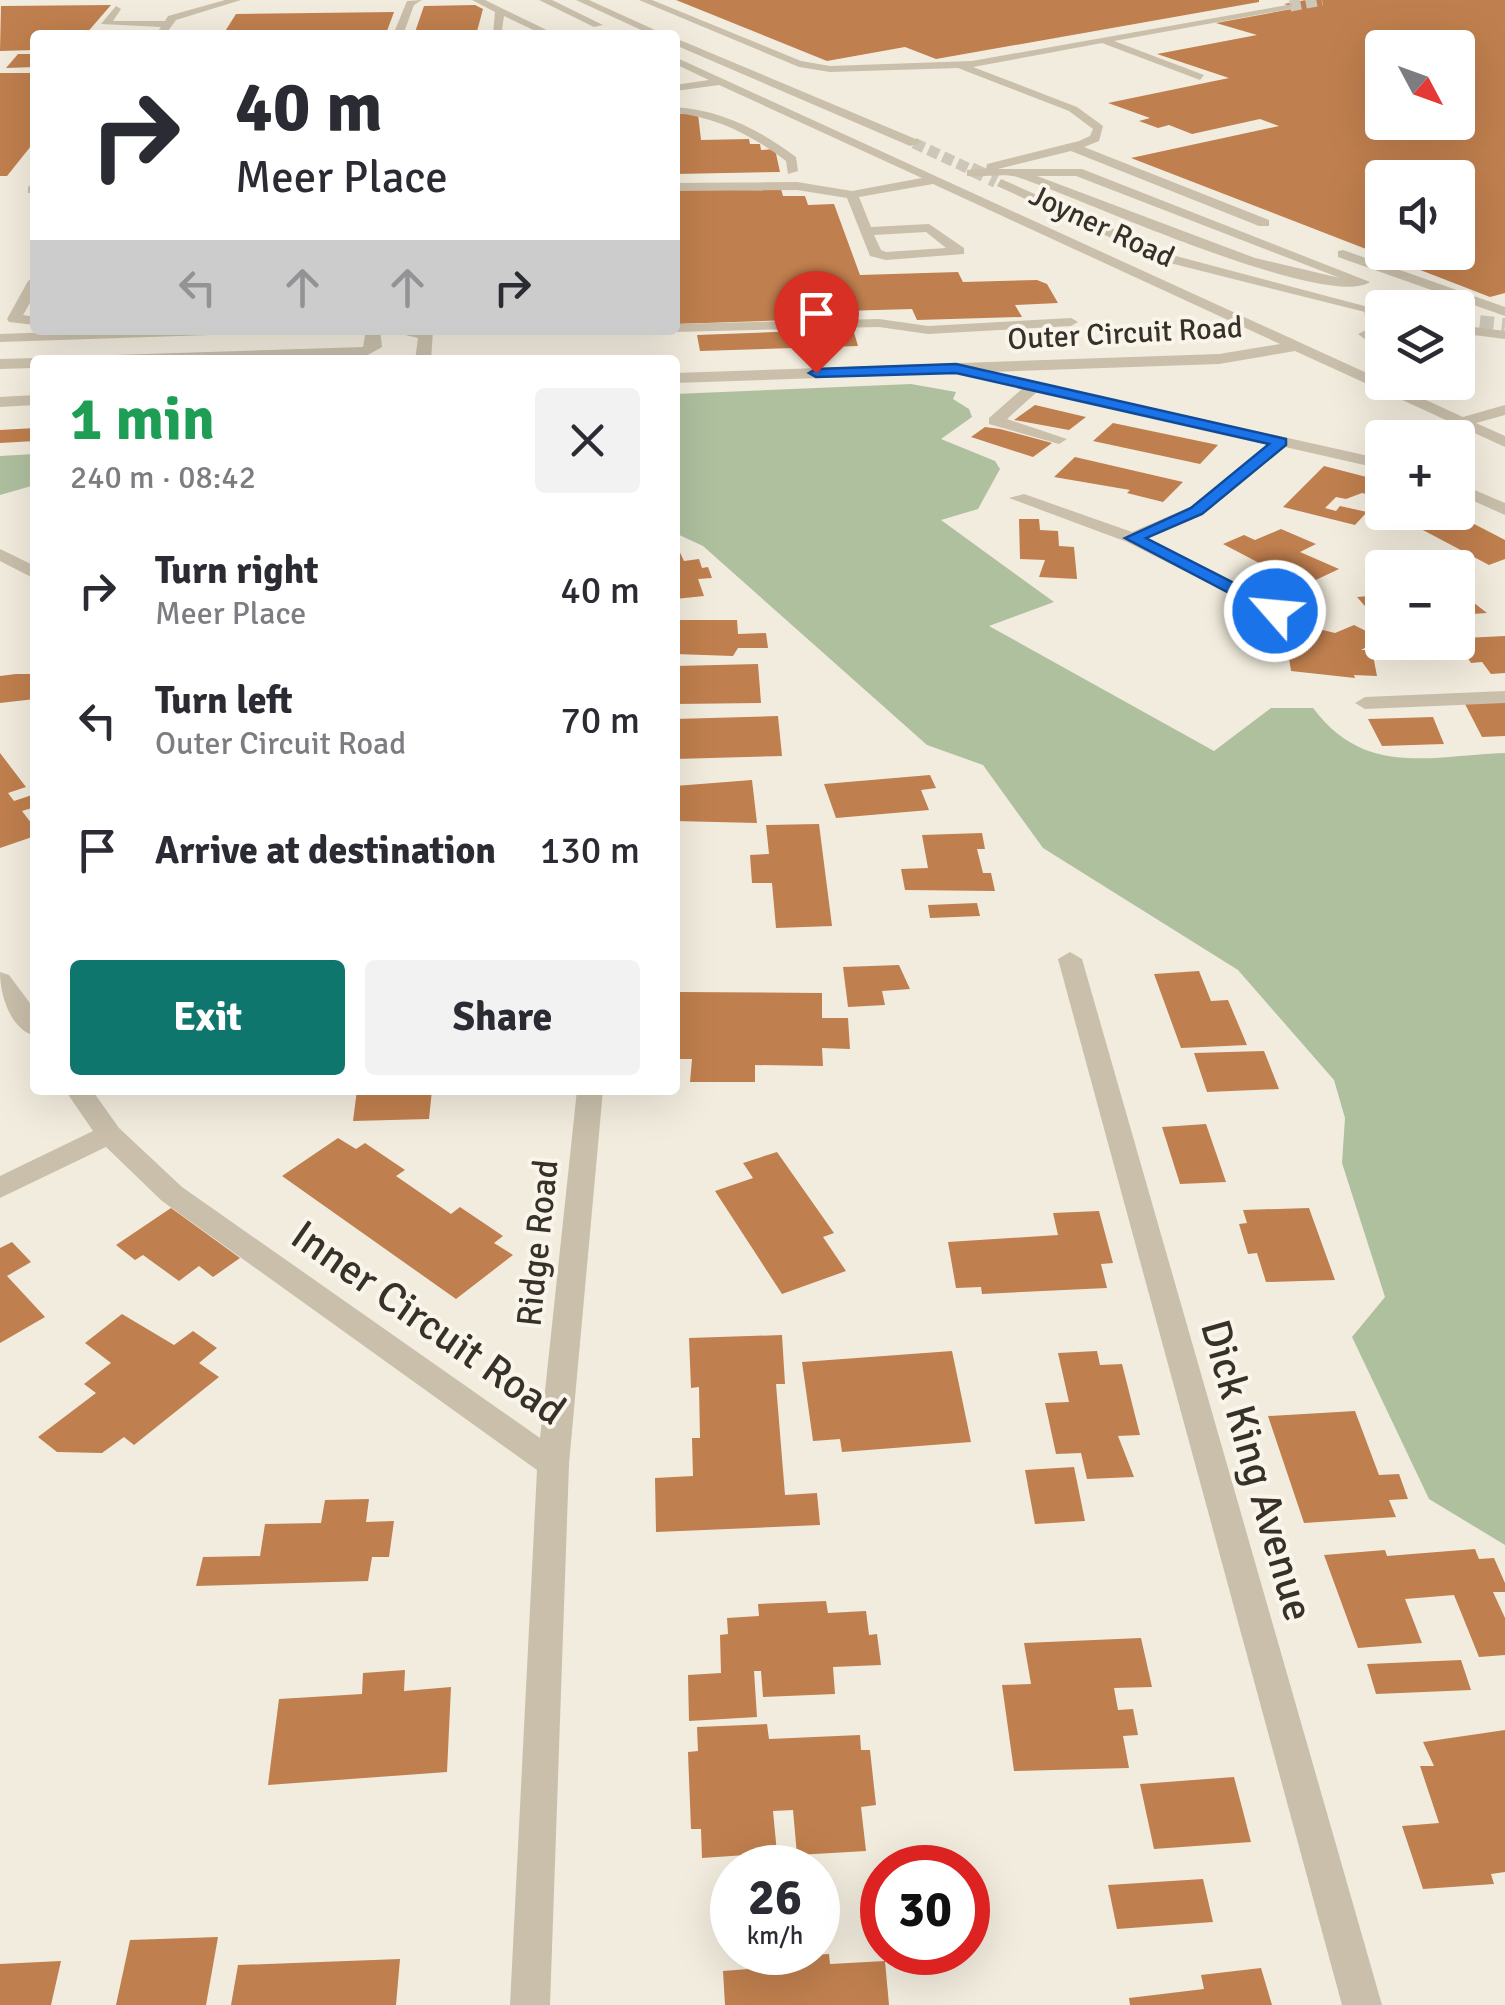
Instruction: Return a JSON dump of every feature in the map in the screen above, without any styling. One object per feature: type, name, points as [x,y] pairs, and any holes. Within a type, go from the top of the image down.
[{"type":"street","points":[[164,30],[189,10],[236,0]]},
{"type":"street","points":[[400,30],[410,3],[417,0]]},
{"type":"street","points":[[476,0],[542,30]]},
{"type":"street","points":[[544,0],[605,28]]},
{"type":"street","points":[[581,0],[650,30]]},
{"type":"street","points":[[644,0],[816,68],[960,66],[1290,6]]},
{"type":"street","points":[[116,9],[106,24],[168,24]]},
{"type":"street","points":[[498,30],[500,10]]},
{"type":"street","points":[[1102,40],[1200,77]]},
{"type":"street","points":[[680,43],[914,143]]},
{"type":"street","name":"Joyner Road","points":[[680,62],[1457,420]]},
{"type":"street","points":[[680,187],[797,186],[852,195],[1073,147],[1099,133],[1090,118],[960,66]]},
{"type":"street","points":[[680,87],[721,81]]},
{"type":"street","points":[[680,110],[706,112],[762,140],[792,160],[792,171]]},
{"type":"street","points":[[1073,147],[1283,231]]},
{"type":"street","points":[[971,172],[1025,176],[1078,172],[1363,282],[1340,286],[1237,256],[1025,176]]},
{"type":"street","points":[[996,181],[1166,258],[1364,308]]},
{"type":"street","points":[[852,195],[875,253],[883,256],[960,250],[928,228],[868,231]]},
{"type":"street","points":[[1320,245],[1474,305],[1505,312]]},
{"type":"street","points":[[1160,283],[1208,277],[1365,318]]},
{"type":"street","points":[[30,300],[14,319],[30,320]]},
{"type":"street","points":[[680,328],[879,322],[928,330],[1070,322]]},
{"type":"street","points":[[1475,332],[1505,335]]},
{"type":"street","points":[[0,338],[90,335]]},
{"type":"street","points":[[252,355],[362,351],[374,347],[374,335]]},
{"type":"street","name":"Outer Circuit Road","points":[[680,378],[1219,360],[1296,346]]},
{"type":"street","points":[[0,364],[30,363]]},
{"type":"street","name":"Outer Circuit Road","points":[[956,368],[1365,460]]},
{"type":"street","points":[[1035,386],[995,421],[1059,438]]},
{"type":"street","points":[[0,402],[30,400]]},
{"type":"street","points":[[1468,420],[1505,410]]},
{"type":"street","name":"Joyner Road","points":[[1475,428],[1505,442]]},
{"type":"street","points":[[1133,538],[1196,511],[1281,442]]},
{"type":"street","points":[[1475,496],[1505,510]]},
{"type":"street","points":[[1018,498],[1133,538],[1275,611]]},
{"type":"street","points":[[0,554],[30,570]]},
{"type":"street","points":[[1365,702],[1505,697]]},
{"type":"street","name":"Dick King Avenue","points":[[1070,959],[1362,2005]]},
{"type":"street","points":[[0,980],[30,1021]]},
{"type":"street","name":"Inner Circuit Road","points":[[87,1095],[109,1134],[172,1194],[552,1464],[530,2005]]},
{"type":"street","name":"Ridge Road","points":[[552,1464],[589,1095]]},
{"type":"street","points":[[0,1188],[109,1134]]},
{"type":"green space","points":[[911,384],[956,392],[953,399],[969,409],[972,417],[941,439],[995,461],[1000,469],[978,509],[941,520],[1054,602],[989,626],[1214,751],[1271,708],[1313,708],[1354,745],[1376,753],[1424,758],[1505,753],[1505,1545],[1429,1499],[1352,1337],[1385,1297],[1342,1163],[1345,1118],[1334,1080],[1238,970],[1043,848],[983,765],[927,745],[703,546],[680,535],[680,394]]},
{"type":"green space","points":[[30,454],[30,486],[0,495],[0,456]]},
{"type":"building","points":[[676,0],[1259,2],[936,59],[905,47],[827,61]]},
{"type":"building","points":[[1306,0],[1505,0],[1505,293],[1490,297],[1420,270],[1475,270],[1475,160],[1365,160],[1365,249],[1131,158],[1279,126],[1260,119],[1192,134],[1169,125],[1158,128],[1139,121],[1150,118],[1108,103],[1229,78],[1157,54],[1257,35],[1216,23],[1297,8],[1284,4]]},
{"type":"building","points":[[111,5],[89,30],[30,30],[30,50],[0,51],[1,6]]},
{"type":"building","points":[[475,5],[483,9],[477,30],[416,30],[424,6]]},
{"type":"building","points":[[394,12],[387,30],[226,30],[236,14]]},
{"type":"building","points":[[18,54],[30,54],[30,67],[6,68]]},
{"type":"building","points":[[0,73],[30,73],[30,147],[7,176],[0,176]]},
{"type":"building","points":[[680,114],[698,114],[701,140],[749,139],[750,144],[760,144],[761,150],[775,149],[780,172],[680,174]]},
{"type":"building","points":[[780,186],[783,196],[805,196],[808,205],[834,204],[860,275],[958,272],[963,282],[1037,280],[1047,284],[1058,303],[1015,305],[1022,317],[917,320],[912,309],[843,311],[846,318],[680,324],[680,189]]},
{"type":"building","points":[[853,329],[858,346],[700,351],[697,335]]},
{"type":"building","points":[[1035,405],[1086,417],[1069,430],[1014,420]]},
{"type":"building","points":[[1113,423],[1218,445],[1200,464],[1093,441]]},
{"type":"building","points":[[985,427],[1052,443],[1033,457],[971,437]]},
{"type":"building","points":[[30,428],[30,441],[0,443],[0,430]]},
{"type":"building","points":[[1075,457],[1183,482],[1163,502],[1127,493],[1130,490],[1054,477]]},
{"type":"building","points":[[1324,466],[1365,477],[1365,494],[1346,499],[1336,497],[1325,508],[1336,511],[1340,506],[1365,512],[1355,525],[1283,507]]},
{"type":"building","points":[[1019,519],[1039,519],[1040,530],[1058,531],[1059,546],[1074,547],[1077,579],[1039,577],[1045,560],[1020,559]]},
{"type":"building","points":[[1475,524],[1505,540],[1505,559],[1489,565],[1475,558],[1475,550],[1461,550],[1423,530],[1475,530]]},
{"type":"building","points":[[1281,529],[1316,544],[1300,552],[1339,569],[1303,586],[1223,544],[1244,535],[1255,540]]},
{"type":"building","points":[[680,553],[684,561],[699,559],[702,568],[708,567],[712,578],[698,579],[704,596],[680,598]]},
{"type":"building","points":[[680,620],[737,620],[738,634],[766,633],[768,648],[738,648],[733,656],[680,654]]},
{"type":"building","points":[[1302,625],[1335,633],[1354,625],[1365,630],[1365,648],[1361,650],[1365,650],[1365,660],[1374,660],[1377,676],[1354,675],[1355,678],[1291,671],[1287,645],[1297,646],[1277,636]]},
{"type":"building","points":[[1505,636],[1505,673],[1491,674],[1482,662],[1471,663],[1469,660],[1475,660],[1475,637]]},
{"type":"building","points":[[758,664],[761,703],[680,704],[680,666]]},
{"type":"building","points":[[30,674],[30,700],[0,703],[0,676]]},
{"type":"building","points":[[1505,701],[1505,736],[1482,737],[1464,702]]},
{"type":"building","points":[[778,716],[782,756],[680,759],[680,719]]},
{"type":"building","points":[[1433,717],[1444,744],[1382,746],[1368,719]]},
{"type":"building","points":[[0,753],[26,787],[8,793],[14,801],[30,796],[30,809],[22,811],[30,821],[30,838],[0,848]]},
{"type":"building","points":[[930,775],[936,788],[921,790],[929,810],[836,818],[824,784]]},
{"type":"building","points":[[752,780],[757,823],[680,821],[680,786]]},
{"type":"building","points":[[819,824],[832,926],[776,928],[772,883],[752,883],[750,855],[769,854],[766,825]]},
{"type":"building","points":[[982,833],[985,849],[977,849],[983,873],[991,873],[995,891],[905,890],[901,869],[928,868],[922,835]]},
{"type":"building","points":[[977,903],[980,916],[930,918],[928,905]]},
{"type":"building","points":[[899,965],[910,989],[882,991],[885,1005],[848,1007],[843,967]]},
{"type":"building","points":[[1199,971],[1211,1001],[1228,1000],[1247,1045],[1181,1048],[1154,974]]},
{"type":"building","points":[[680,992],[822,993],[822,1018],[848,1018],[850,1049],[822,1048],[823,1066],[755,1065],[755,1082],[690,1082],[692,1059],[680,1059]]},
{"type":"building","points":[[1264,1051],[1279,1089],[1207,1092],[1194,1053]]},
{"type":"building","points":[[356,1095],[431,1095],[429,1119],[353,1121]]},
{"type":"building","points":[[1206,1124],[1226,1182],[1180,1184],[1162,1127]]},
{"type":"building","points":[[338,1138],[356,1149],[365,1143],[405,1170],[396,1176],[451,1214],[460,1207],[503,1236],[494,1243],[513,1255],[456,1299],[282,1176]]},
{"type":"building","points":[[777,1152],[834,1233],[823,1237],[846,1271],[782,1294],[715,1191],[753,1178],[743,1163]]},
{"type":"building","points":[[171,1208],[240,1258],[213,1277],[199,1266],[179,1281],[143,1255],[135,1260],[116,1245]]},
{"type":"building","points":[[1309,1208],[1335,1280],[1266,1282],[1257,1253],[1248,1254],[1239,1224],[1247,1223],[1243,1210]]},
{"type":"building","points":[[1099,1211],[1113,1263],[1101,1264],[1107,1288],[982,1294],[981,1287],[956,1288],[948,1242],[1058,1235],[1053,1213]]},
{"type":"building","points":[[12,1242],[31,1262],[7,1276],[45,1317],[0,1343],[0,1248]]},
{"type":"building","points":[[122,1314],[174,1345],[193,1331],[217,1348],[199,1363],[219,1377],[134,1445],[124,1437],[102,1453],[57,1452],[38,1437],[96,1393],[84,1384],[111,1363],[85,1343]]},
{"type":"building","points":[[782,1335],[785,1384],[776,1384],[785,1495],[817,1493],[820,1525],[656,1532],[655,1478],[693,1476],[692,1438],[700,1438],[699,1387],[691,1388],[689,1338]]},
{"type":"building","points":[[952,1351],[971,1442],[842,1452],[840,1439],[813,1441],[802,1362]]},
{"type":"building","points":[[1097,1351],[1100,1365],[1122,1364],[1140,1435],[1118,1436],[1134,1477],[1087,1479],[1081,1453],[1056,1454],[1045,1403],[1069,1402],[1058,1353]]},
{"type":"building","points":[[1355,1411],[1379,1475],[1399,1474],[1408,1499],[1389,1500],[1396,1517],[1304,1523],[1268,1416]]},
{"type":"building","points":[[1074,1467],[1085,1521],[1035,1524],[1025,1470]]},
{"type":"building","points":[[369,1499],[366,1522],[394,1521],[389,1557],[372,1557],[368,1581],[196,1586],[203,1557],[260,1556],[265,1524],[321,1523],[325,1500]]},
{"type":"building","points":[[1475,1549],[1479,1559],[1494,1558],[1505,1583],[1505,1592],[1493,1592],[1505,1618],[1505,1655],[1479,1657],[1454,1595],[1405,1599],[1422,1643],[1358,1648],[1324,1555],[1385,1550],[1387,1556]]},
{"type":"building","points":[[826,1601],[828,1613],[866,1611],[869,1635],[877,1634],[881,1665],[833,1667],[835,1694],[763,1697],[761,1671],[754,1671],[757,1717],[689,1721],[688,1675],[721,1673],[720,1635],[728,1634],[727,1618],[759,1616],[758,1604]]},
{"type":"building","points":[[1141,1638],[1152,1687],[1114,1688],[1118,1710],[1133,1709],[1138,1735],[1123,1736],[1129,1768],[1014,1771],[1002,1685],[1031,1684],[1024,1643]]},
{"type":"building","points":[[1461,1660],[1471,1690],[1376,1694],[1367,1664]]},
{"type":"building","points":[[405,1670],[404,1691],[451,1687],[447,1772],[268,1785],[279,1699],[362,1694],[363,1673]]},
{"type":"building","points":[[767,1724],[769,1739],[860,1735],[861,1750],[870,1750],[876,1805],[861,1807],[865,1845],[860,1845],[860,1851],[840,1853],[840,1845],[796,1845],[793,1810],[773,1811],[776,1845],[710,1845],[710,1857],[702,1858],[701,1829],[691,1829],[688,1752],[698,1751],[697,1727]]},
{"type":"building","points":[[1505,1730],[1505,1872],[1491,1874],[1494,1884],[1423,1889],[1402,1826],[1439,1823],[1420,1766],[1434,1766],[1423,1742]]},
{"type":"building","points":[[1234,1777],[1251,1842],[1154,1849],[1140,1784]]},
{"type":"building","points":[[1203,1879],[1213,1922],[1117,1929],[1108,1885]]},
{"type":"building","points":[[218,1937],[206,2005],[116,2005],[130,1940]]},
{"type":"building","points":[[400,1959],[396,2005],[231,2005],[238,1965]]},
{"type":"building","points":[[61,1961],[51,2005],[0,2005],[0,1964]]},
{"type":"building","points":[[860,1962],[860,1975],[886,1975],[889,2005],[725,2005],[723,1975],[840,1975],[840,1963]]},
{"type":"building","points":[[1261,1968],[1272,2005],[1130,2005],[1129,1998],[1204,1989],[1201,1975]]},
{"type":"tunnel","points":[[1290,6],[1322,0]]},
{"type":"tunnel","points":[[914,143],[976,172]]},
{"type":"tunnel","points":[[971,169],[996,181]]},
{"type":"tunnel","points":[[1475,322],[1505,325]]},
{"type":"route","points":[[816,373],[956,368],[1281,442],[1238,481],[1196,511],[1133,538],[1275,611]]}]
